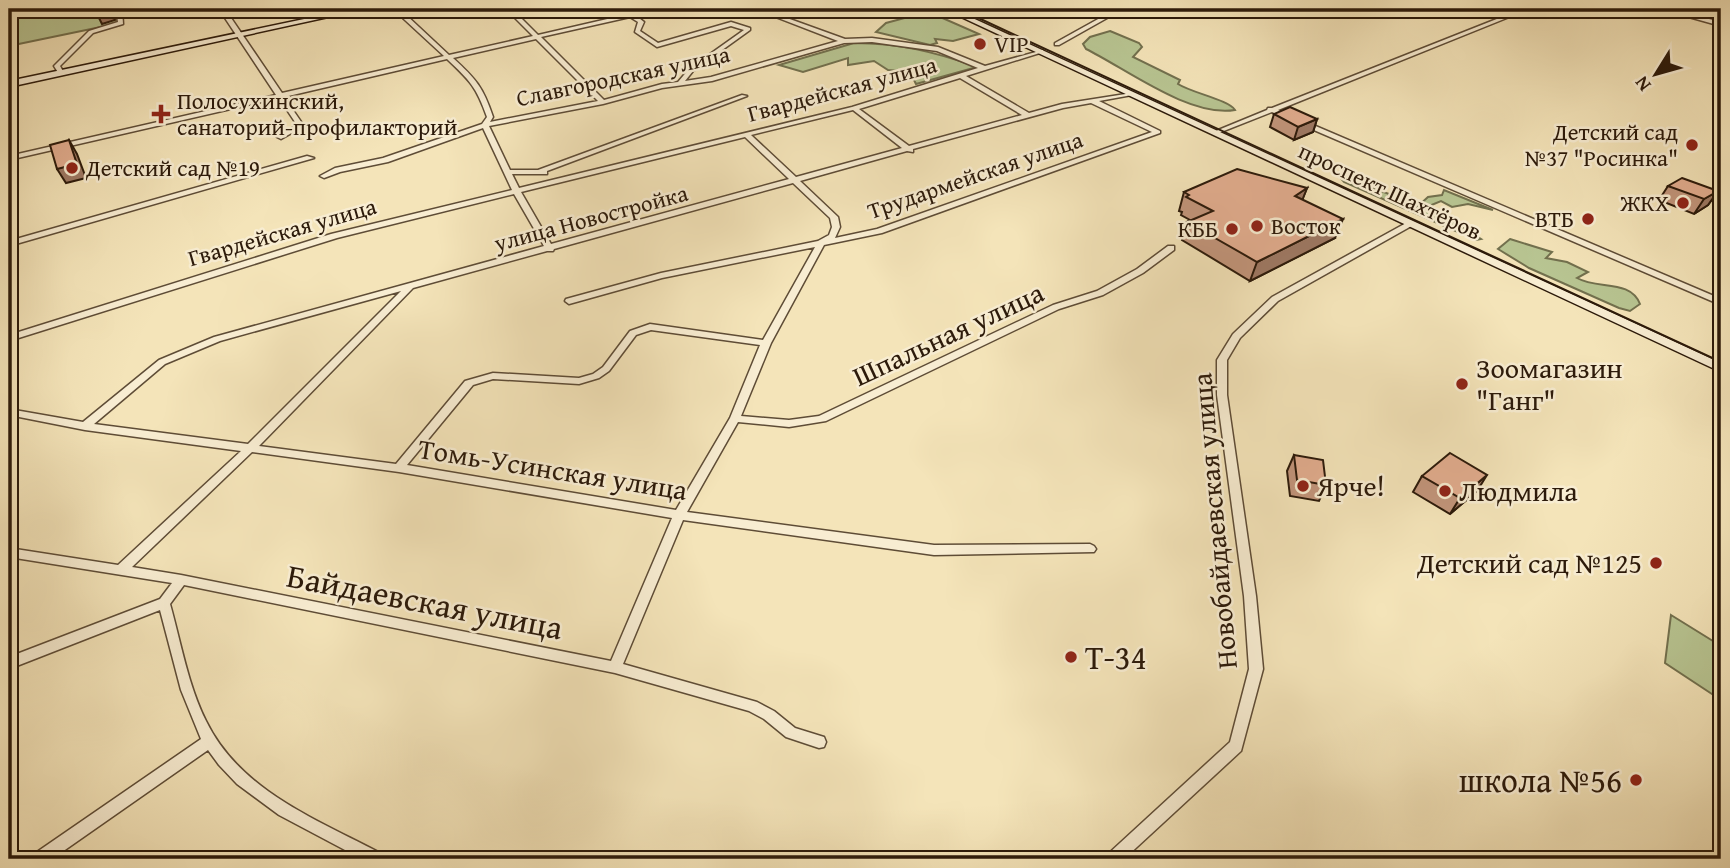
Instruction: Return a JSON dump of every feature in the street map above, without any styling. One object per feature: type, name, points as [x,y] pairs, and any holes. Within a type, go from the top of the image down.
[{"type":"main road","points":[[237,33],[337,9]]},
{"type":"main road","points":[[9,77],[59,70],[361,9]]},
{"type":"main road","name":"проспект Шахтёров","points":[[948,9],[1721,368]]},
{"type":"main road","points":[[9,84],[59,70]]},
{"type":"street","points":[[59,70],[90,33],[121,23],[119,9]]},
{"type":"street","points":[[222,9],[301,126],[281,137]]},
{"type":"street","points":[[398,10],[417,9]]},
{"type":"street","points":[[509,9],[603,102]]},
{"type":"street","points":[[9,158],[631,15],[645,9]]},
{"type":"street","points":[[758,9],[844,41],[872,40],[938,49],[986,69]]},
{"type":"street","points":[[1082,9],[1104,17]]},
{"type":"street","points":[[1058,44],[1120,9]]},
{"type":"street","points":[[1214,133],[1526,9]]},
{"type":"street","points":[[1663,9],[1721,24]]},
{"type":"street","points":[[398,10],[448,55],[471,78],[482,94],[490,117],[485,125],[516,190],[550,249]]},
{"type":"street","points":[[631,15],[641,22],[637,31],[657,45],[732,24],[748,29],[691,70],[680,83]]},
{"type":"street","name":"Славгородская улица","points":[[324,176],[338,170],[385,160],[485,125],[737,73],[844,41]]},
{"type":"street","name":"Гвардейская улица","points":[[9,338],[240,262],[516,190],[854,107],[1041,51]]},
{"type":"street","points":[[961,76],[1028,116]]},
{"type":"street","name":"улица Новостройка","points":[[85,426],[162,362],[187,349],[1028,116],[1130,94]]},
{"type":"street","points":[[540,172],[744,96]]},
{"type":"street","name":"Трудармейская улица","points":[[569,301],[661,276],[821,243],[929,215],[1015,180],[1158,132],[1093,101]]},
{"type":"street","points":[[854,107],[910,150]]},
{"type":"street","name":"проспект Шахтёров","points":[[1270,109],[1721,302]]},
{"type":"street","points":[[615,667],[679,515],[735,418],[766,343],[821,243],[832,236],[836,227],[834,217],[747,135]]},
{"type":"street","points":[[9,244],[310,159]]},
{"type":"street","name":"Гвардейская улица","points":[[507,172],[540,172],[571,177]]},
{"type":"street","name":"Новобайдаевская улица","points":[[1113,859],[1236,746],[1256,669],[1222,394],[1222,360],[1236,336],[1275,299],[1411,224]]},
{"type":"street","name":"Шпальная улица","points":[[735,418],[779,426],[802,425],[822,419],[1056,307],[1100,292],[1140,271],[1171,248]]},
{"type":"street","points":[[121,570],[250,448],[410,288]]},
{"type":"street","points":[[399,468],[464,386],[484,377],[579,381],[596,376],[606,369],[633,333],[650,327],[766,343]]},
{"type":"street","name":"Томь-Усинская улица","points":[[9,412],[85,426],[399,468],[679,515],[933,550],[1090,550]]},
{"type":"street","name":"Байдаевская улица","points":[[9,552],[181,580],[615,667],[752,706],[769,715],[791,733],[819,742]]},
{"type":"street","points":[[9,663],[164,603],[181,580]]},
{"type":"street","points":[[164,603],[181,670],[209,741],[233,769],[260,794],[377,859]]},
{"type":"street","points":[[47,857],[209,741]]},
{"type":"green space","points":[[9,9],[114,9],[120,23],[9,46]]},
{"type":"green space","points":[[922,9],[979,34],[953,41],[935,39],[937,43],[930,45],[876,32],[886,23],[905,18],[901,12]]},
{"type":"green space","points":[[1110,31],[1139,43],[1142,47],[1133,57],[1180,80],[1178,84],[1226,103],[1235,110],[1198,107],[1178,99],[1086,49],[1083,44],[1090,37]]},
{"type":"green space","points":[[854,43],[917,49],[977,67],[916,84],[910,72],[888,70],[874,61],[848,65],[848,58],[803,72],[779,65]]},
{"type":"green space","points":[[1338,175],[1408,201],[1416,208],[1428,197],[1442,195],[1444,190],[1493,210],[1468,204],[1452,207],[1441,201],[1429,206],[1481,239],[1476,240],[1344,182]]},
{"type":"green space","points":[[1510,239],[1552,252],[1546,258],[1567,262],[1588,272],[1577,278],[1629,291],[1640,304],[1630,311],[1619,308],[1529,268],[1498,249]]},
{"type":"green space","points":[[1671,615],[1721,646],[1721,700],[1665,663]]},
{"type":"building","points":[[1290,107],[1317,119],[1298,127],[1274,114]]},
{"type":"building","points":[[69,140],[77,164],[57,169],[50,145]]},
{"type":"building","name":"Восток","points":[[1237,169],[1307,188],[1295,196],[1343,219],[1257,262],[1187,222],[1213,211],[1186,197],[1189,195],[1184,192]]},
{"type":"building","points":[[1682,178],[1718,191],[1704,199],[1668,186]]},
{"type":"building","points":[[1450,453],[1487,475],[1460,498],[1422,476]]},
{"type":"building","points":[[1294,455],[1323,460],[1326,485],[1297,480]]},
{"type":"tram line","points":[[959,9],[1721,362]]},
{"type":"place","name":"VIP","points":[[980,44]]},
{"type":"place","name":"Полосухинский, санаторий-профилакторий","points":[[161,114]]},
{"type":"place","name":"Детский сад №37 \"Росинка\"","points":[[1692,145]]},
{"type":"place","name":"Детский сад №19","points":[[72,168]]},
{"type":"place","name":"ЖКХ","points":[[1683,203]]},
{"type":"place","name":"ВТБ","points":[[1588,219]]},
{"type":"place","name":"Восток","points":[[1257,226]]},
{"type":"place","name":"КББ","points":[[1232,229]]},
{"type":"place","name":"Зоомагазин \"Ганг\"","points":[[1462,384]]},
{"type":"place","name":"Ярче!","points":[[1303,486]]},
{"type":"place","name":"Людмила","points":[[1445,491]]},
{"type":"place","name":"Детский сад №125","points":[[1656,563]]},
{"type":"place","name":"T-34","points":[[1071,657]]},
{"type":"place","name":"школа №56","points":[[1636,780]]}]
